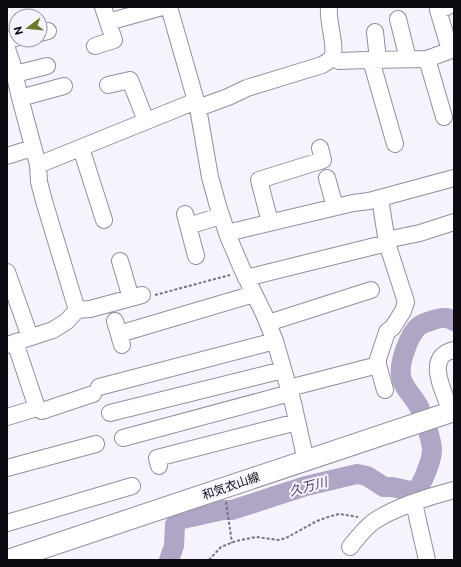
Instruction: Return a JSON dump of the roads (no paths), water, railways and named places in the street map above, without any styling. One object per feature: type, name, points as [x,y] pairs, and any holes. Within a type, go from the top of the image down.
[{"type":"main road","name":"和気衣山線","points":[[8,560],[224,489],[453,411]]},
{"type":"street","points":[[95,47],[114,40],[106,14],[162,7]]},
{"type":"street","points":[[169,7],[197,105],[210,177],[221,216],[244,275],[275,341],[289,390],[306,461]]},
{"type":"street","points":[[38,165],[146,121],[228,97],[247,88],[322,65],[332,57],[333,44],[328,19],[329,7]]},
{"type":"street","points":[[332,57],[339,62],[427,59],[452,50],[438,10],[447,7]]},
{"type":"street","points":[[398,19],[408,60]]},
{"type":"street","points":[[375,32],[375,60],[395,144]]},
{"type":"street","points":[[7,49],[15,74],[32,148],[38,165],[39,182],[42,195],[77,310]]},
{"type":"street","points":[[427,59],[444,117]]},
{"type":"street","points":[[15,74],[47,66]]},
{"type":"street","points":[[108,85],[130,80],[146,121]]},
{"type":"street","points":[[20,98],[64,86]]},
{"type":"street","points":[[7,156],[32,148]]},
{"type":"street","points":[[81,148],[98,215]]},
{"type":"street","points":[[270,222],[259,180],[282,166],[323,160],[320,148]]},
{"type":"street","points":[[327,178],[335,207]]},
{"type":"street","points":[[227,233],[353,202],[369,201],[454,178]]},
{"type":"street","points":[[380,198],[386,242],[406,302],[404,311],[393,327],[387,332],[378,359],[378,365],[385,390]]},
{"type":"street","points":[[196,256],[187,220],[221,216]]},
{"type":"street","points":[[244,275],[386,242],[454,222]]},
{"type":"street","points":[[17,341],[53,330],[67,321],[77,310],[90,309],[136,296],[120,261]]},
{"type":"street","points":[[7,272],[17,341],[37,408],[42,411],[77,405],[96,390],[275,341]]},
{"type":"street","points":[[268,324],[371,290]]},
{"type":"street","points":[[119,333],[254,294]]},
{"type":"street","points":[[453,411],[438,376],[437,368],[441,358],[448,351],[454,350]]},
{"type":"street","points":[[123,438],[378,365]]},
{"type":"street","points":[[110,413],[283,370]]},
{"type":"street","points":[[7,418],[37,408]]},
{"type":"street","points":[[160,466],[157,458],[297,422]]},
{"type":"street","points":[[7,468],[96,444]]},
{"type":"street","points":[[7,523],[132,486]]},
{"type":"street","points":[[350,547],[364,530],[374,521],[429,497],[454,490]]},
{"type":"street","points":[[414,503],[427,560]]},
{"type":"waterway","name":"久万川","points":[[420,409],[406,388],[401,375],[403,356],[408,342],[415,330],[421,325],[432,320],[443,318],[448,318],[454,321]]},
{"type":"waterway","name":"久万川","points":[[169,560],[174,546],[175,525],[178,520],[223,510],[232,510],[306,486],[357,474],[367,476],[384,487],[411,491],[418,489],[427,470],[432,454],[432,445],[428,431]]}]
